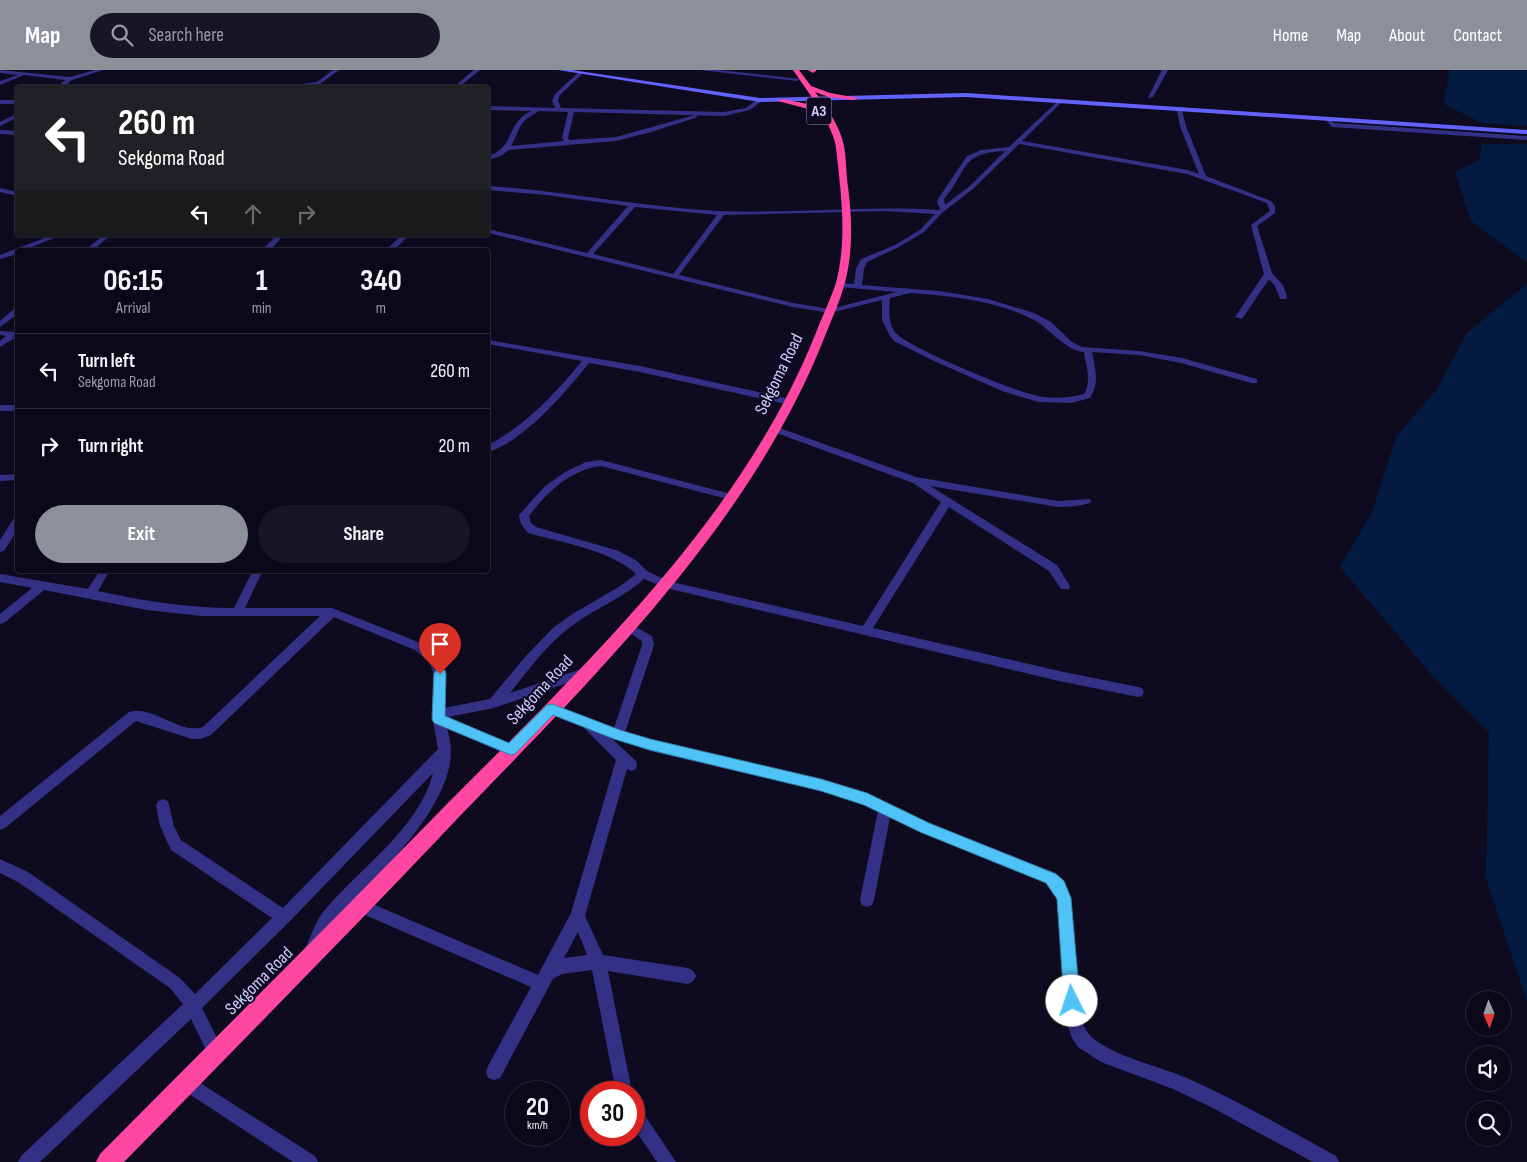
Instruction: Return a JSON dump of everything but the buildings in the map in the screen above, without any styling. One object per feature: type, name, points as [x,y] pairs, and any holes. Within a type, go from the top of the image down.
[{"type":"highway","name":"Sekgoma Road","points":[[108,1162],[362,906],[552,709],[666,584],[731,497],[774,429],[805,373],[830,311],[840,285],[846,245],[847,209],[840,158],[824,114],[798,75],[790,70]]},
{"type":"highway","points":[[798,75],[814,71],[811,70]]},
{"type":"highway","points":[[782,101],[800,95],[807,88],[828,95],[854,98]]},
{"type":"highway","points":[[782,101],[810,106],[824,114],[836,104],[854,98]]},
{"type":"street","points":[[0,83],[32,70]]},
{"type":"street","points":[[62,85],[70,79],[100,70]]},
{"type":"street","points":[[313,85],[322,82],[336,70]]},
{"type":"street","points":[[458,85],[477,70]]},
{"type":"street","points":[[561,70],[760,100],[782,101],[959,95],[1180,111],[1509,131],[1526,136]]},
{"type":"street","points":[[703,70],[798,75]]},
{"type":"street","points":[[1148,108],[1150,98],[1164,70]]},
{"type":"street","points":[[0,71],[70,79]]},
{"type":"street","points":[[559,110],[555,101],[557,95],[580,73]]},
{"type":"street","points":[[490,108],[704,114],[737,112],[748,109],[760,100]]},
{"type":"street","points":[[858,285],[860,269],[864,261],[912,238],[929,225],[942,210],[972,187],[1060,101]]},
{"type":"street","points":[[0,102],[15,102]]},
{"type":"street","points":[[490,157],[502,154],[508,148],[517,124],[530,113],[541,109]]},
{"type":"street","points":[[568,142],[565,138],[571,111]]},
{"type":"street","points":[[1180,111],[1183,126],[1203,176]]},
{"type":"street","points":[[508,148],[607,140],[704,114]]},
{"type":"street","points":[[0,124],[15,116]]},
{"type":"street","points":[[1328,119],[1332,125],[1526,136]]},
{"type":"street","points":[[0,132],[15,133]]},
{"type":"street","points":[[1018,142],[1173,168],[1203,176],[1264,200],[1274,210],[1270,216],[1254,225],[1253,231],[1261,247],[1268,274],[1279,285],[1283,297]]},
{"type":"street","points":[[942,210],[941,199],[959,176],[966,160],[978,153],[1011,149]]},
{"type":"street","points":[[490,188],[537,192],[688,211],[722,213],[847,209],[942,210]]},
{"type":"street","points":[[0,190],[15,194]]},
{"type":"street","points":[[0,195],[15,194]]},
{"type":"street","points":[[588,256],[633,205]]},
{"type":"street","points":[[674,276],[722,213]]},
{"type":"street","points":[[490,232],[793,305],[830,311],[909,291]]},
{"type":"street","points":[[23,248],[53,237]]},
{"type":"street","points":[[92,248],[105,237]]},
{"type":"street","points":[[268,248],[278,237]]},
{"type":"street","points":[[392,248],[404,237]]},
{"type":"street","points":[[0,257],[15,251]]},
{"type":"street","points":[[1239,316],[1268,274]]},
{"type":"street","points":[[840,285],[858,285],[964,297],[1011,307],[1048,324],[1063,339],[1075,347],[1088,350],[1139,352],[1182,361],[1254,381]]},
{"type":"street","points":[[886,296],[886,325],[890,333],[897,339],[1000,388],[1025,396],[1066,400],[1088,396],[1093,379],[1088,350]]},
{"type":"street","points":[[0,325],[15,312]]},
{"type":"street","points":[[0,333],[15,334]]},
{"type":"street","points":[[0,345],[15,334]]},
{"type":"street","points":[[490,342],[640,369],[790,402]]},
{"type":"street","points":[[490,448],[511,435],[551,402],[568,386],[587,360]]},
{"type":"street","points":[[0,408],[15,408]]},
{"type":"street","points":[[774,429],[914,480],[1058,504],[1075,504],[1086,501]]},
{"type":"street","points":[[731,497],[601,463],[593,463],[574,470],[544,492],[524,516],[526,524],[532,530],[615,554],[633,564],[643,574],[666,584],[1060,676],[1138,692]]},
{"type":"street","points":[[0,478],[15,477]]},
{"type":"street","points":[[914,480],[1053,568],[1065,586]]},
{"type":"street","points":[[866,630],[947,501]]},
{"type":"street","points":[[0,548],[15,525]]},
{"type":"street","points":[[91,594],[103,573]]},
{"type":"street","points":[[237,613],[257,573]]},
{"type":"street","points":[[494,704],[553,636],[568,623],[620,593],[643,574]]},
{"type":"street","points":[[0,578],[147,606],[202,612],[237,613],[322,610],[332,612],[432,654],[438,663],[440,674],[438,716],[445,752],[437,784],[428,801],[388,854],[329,916],[321,928],[309,959]]},
{"type":"street","points":[[0,620],[43,585]]},
{"type":"street","points":[[0,824],[133,716],[139,715],[192,734],[200,734],[207,731],[332,612]]},
{"type":"street","points":[[618,735],[648,645],[648,639],[627,626]]},
{"type":"street","points":[[438,716],[494,704],[584,673]]},
{"type":"street","points":[[552,709],[618,735],[650,745],[821,785],[867,799],[924,827],[1051,878],[1059,886],[1064,898],[1073,1018],[1080,1036],[1086,1044],[1099,1052],[1177,1082],[1217,1101],[1330,1162]]},
{"type":"street","points":[[438,716],[511,750]]},
{"type":"street","points":[[494,1072],[578,916],[627,762],[586,722]]},
{"type":"street","points":[[27,1162],[193,1006],[284,917],[445,752]]},
{"type":"street","points":[[163,805],[169,835],[176,845],[284,917]]},
{"type":"street","points":[[867,900],[885,808]]},
{"type":"street","points":[[0,866],[24,877],[175,983],[187,994],[216,1052]]},
{"type":"street","points":[[362,906],[544,978]]},
{"type":"street","points":[[578,916],[598,963],[622,1081]]},
{"type":"street","points":[[544,978],[561,966],[579,963],[598,963],[688,976]]},
{"type":"street","points":[[186,1082],[309,1162]]},
{"type":"street","points":[[645,1130],[667,1162]]},
{"type":"water","points":[[1450,70],[1527,70],[1527,126],[1482,123],[1444,104]]},
{"type":"water","points":[[1482,144],[1527,144],[1527,262],[1471,221],[1455,172],[1479,160]]},
{"type":"water","points":[[1527,284],[1527,1002],[1486,878],[1489,732],[1431,674],[1340,567],[1372,512],[1396,437],[1437,389],[1467,333]]},
{"type":"route","points":[[440,674],[439,719],[511,750],[552,709],[618,735],[650,745],[821,785],[867,799],[905,819],[1051,878],[1059,886],[1064,898],[1072,1001]]}]
